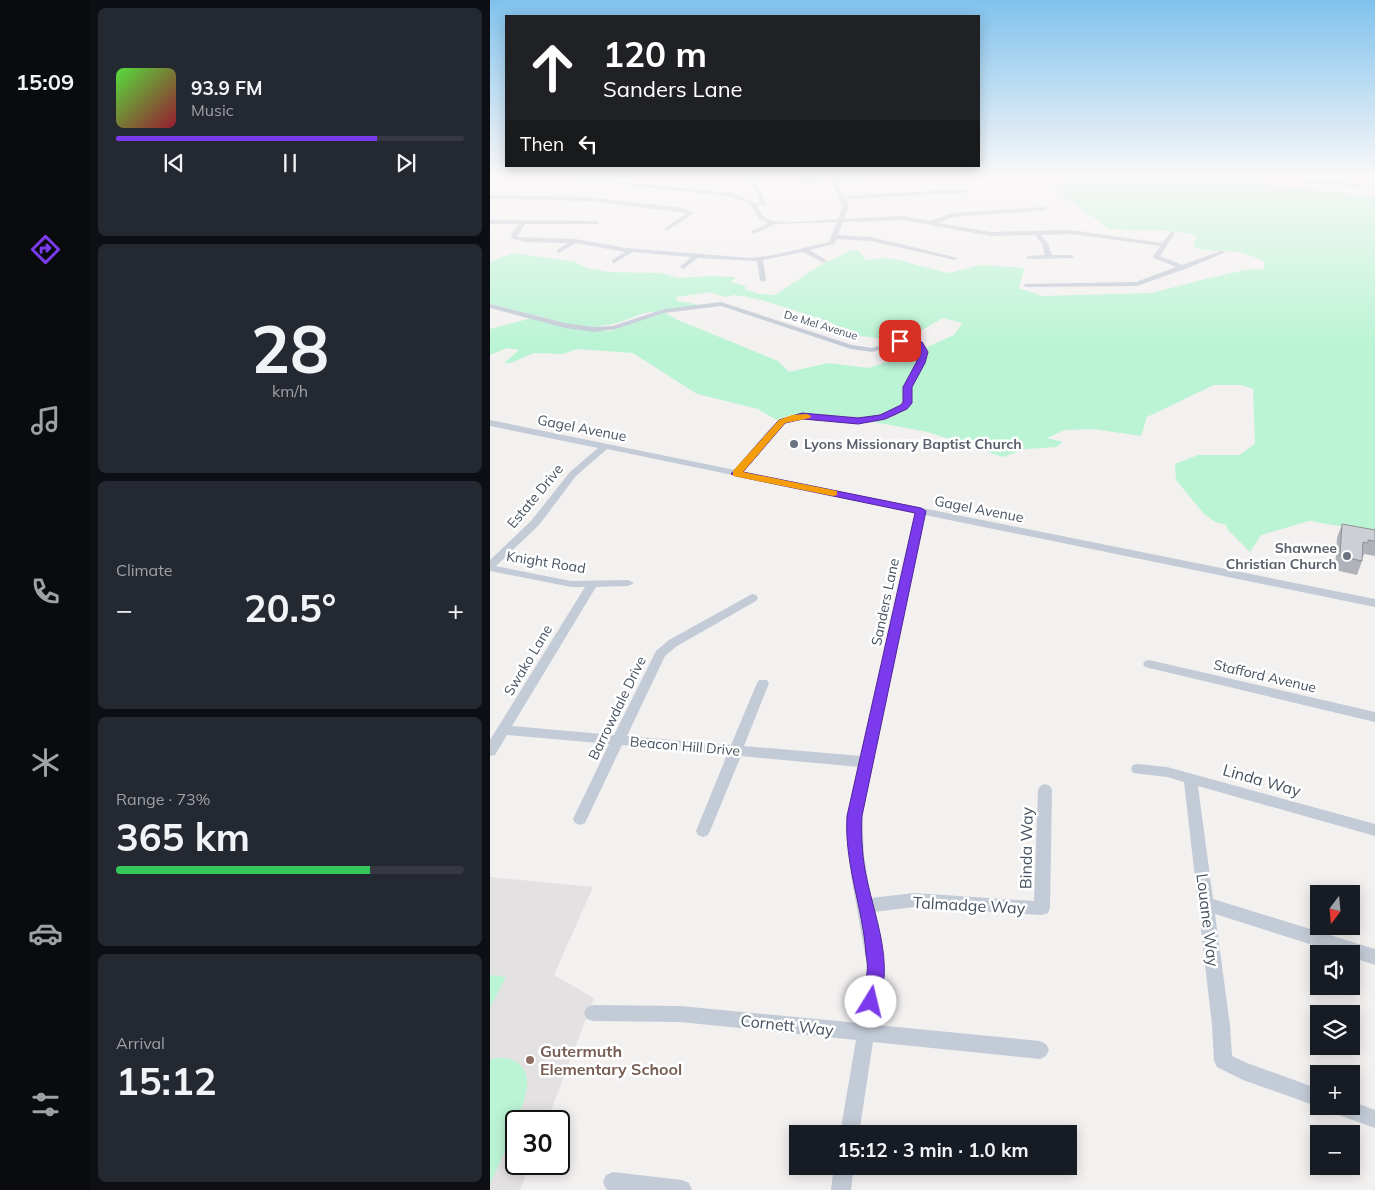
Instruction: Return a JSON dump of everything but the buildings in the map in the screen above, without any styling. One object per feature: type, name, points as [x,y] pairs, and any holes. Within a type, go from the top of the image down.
[{"type":"street","points":[[516,232],[514,238],[525,240],[575,241],[631,251],[760,259],[805,251],[830,244],[837,232]]},
{"type":"street","points":[[977,232],[990,234],[1076,233],[1163,245]]},
{"type":"street","points":[[1038,233],[1045,244],[1048,257]]},
{"type":"street","points":[[1172,233],[1156,256],[1183,268]]},
{"type":"street","points":[[835,237],[871,239],[955,258]]},
{"type":"street","points":[[559,251],[575,241]]},
{"type":"street","points":[[614,261],[631,251]]},
{"type":"street","points":[[805,251],[824,261]]},
{"type":"street","points":[[1026,285],[1132,284],[1148,281],[1223,252]]},
{"type":"street","points":[[683,267],[697,255]]},
{"type":"street","points":[[1029,257],[1072,257]]},
{"type":"street","points":[[760,259],[763,280]]},
{"type":"street","name":"De Mel Avenue","points":[[490,306],[598,330],[617,327],[659,312],[684,308],[708,308],[720,304],[850,347],[872,350],[900,341],[920,344],[924,352],[908,387],[907,403],[904,407],[882,417],[858,421],[802,416],[782,422],[736,474]]},
{"type":"street","name":"Gagel Avenue","points":[[490,424],[1375,604]]},
{"type":"street","name":"Estate Drive","points":[[490,567],[535,523],[573,474],[604,447]]},
{"type":"street","name":"Sanders Lane","points":[[850,1125],[876,971],[855,850],[855,816],[921,511]]},
{"type":"street","name":"Knight Road","points":[[490,567],[557,582],[592,585],[628,583]]},
{"type":"street","name":"Swako Lane","points":[[490,751],[592,585]]},
{"type":"street","name":"Barrowdale Drive","points":[[580,819],[657,660],[664,650],[752,598]]},
{"type":"street","name":"Stafford Avenue","points":[[1149,664],[1375,717]]},
{"type":"street","points":[[702,831],[715,807],[735,750],[764,683]]},
{"type":"street","name":"Beacon Hill Drive","points":[[503,730],[866,762]]},
{"type":"street","name":"Linda Way","points":[[1138,769],[1167,772],[1375,830]]},
{"type":"street","name":"Louane Way","points":[[1190,778],[1221,1026],[1223,1061],[1243,1071],[1310,1095]]},
{"type":"street","name":"Binda Way","points":[[1042,908],[1045,790]]},
{"type":"street","name":"Talmadge Way","points":[[866,906],[914,900],[1042,908]]},
{"type":"street","points":[[1206,904],[1375,957]]},
{"type":"street","name":"Cornett Way","points":[[593,1012],[680,1014],[1040,1050]]},
{"type":"street","points":[[1360,1113],[1375,1119]]},
{"type":"street","points":[[841,1190],[843,1175]]},
{"type":"street","points":[[613,1182],[682,1190]]},
{"type":"shaded area","name":"Gutermuth Elementary School","points":[[490,877],[593,887],[554,975],[594,998],[551,1110],[505,1110],[505,1175],[526,1175],[520,1190],[490,1190]]},
{"type":"green space","points":[[1174,232],[1375,232],[1375,532],[1309,521],[1261,535],[1250,552],[1227,529],[1227,525],[1215,522],[1204,514],[1176,480],[1175,464],[1198,455],[1239,455],[1255,444],[1253,389],[1242,385],[1214,385],[1147,417],[1141,436],[1093,429],[1065,430],[1047,438],[1063,442],[1056,447],[1026,449],[1003,457],[928,432],[840,416],[791,415],[776,420],[758,409],[697,394],[633,353],[577,349],[563,354],[534,353],[511,363],[504,363],[519,350],[507,348],[490,355],[490,329],[532,318],[590,331],[610,331],[664,312],[678,320],[778,361],[789,372],[828,363],[869,368],[916,352],[954,335],[962,323],[943,318],[912,336],[886,339],[852,335],[830,322],[765,301],[735,295],[725,297],[709,292],[676,297],[677,301],[701,305],[644,313],[617,323],[595,327],[570,324],[490,304],[490,262],[513,253],[575,262],[586,268],[608,272],[660,273],[678,278],[736,277],[731,282],[745,286],[746,290],[760,294],[775,295],[825,262],[849,251],[858,250],[866,260],[884,258],[898,260],[948,273],[981,265],[1024,268],[1019,288],[1042,296],[1151,293],[1245,270],[1264,269],[1264,261],[1241,252],[1205,250],[1193,247],[1196,235]]},
{"type":"green space","points":[[490,975],[506,977],[490,1008]]},
{"type":"green space","points":[[503,1058],[513,1060],[521,1066],[526,1074],[527,1089],[521,1110],[505,1110],[505,1149],[490,1185],[490,1059]]},
{"type":"slow traffic","points":[[807,416],[792,418],[782,422],[736,474],[833,493]]},
{"type":"place","name":"Lyons Missionary Baptist Church","points":[[794,444]]},
{"type":"place","name":"Shawnee Christian Church","points":[[1347,556]]},
{"type":"place","name":"Gutermuth Elementary School","points":[[530,1060]]},
{"type":"route","points":[[871,1002],[876,971],[855,850],[855,816],[887,660],[891,650],[921,511],[736,474],[776,427],[792,418],[810,416],[858,421],[869,420],[896,412],[904,407],[907,403],[908,387],[924,352],[920,344],[900,341]]}]
